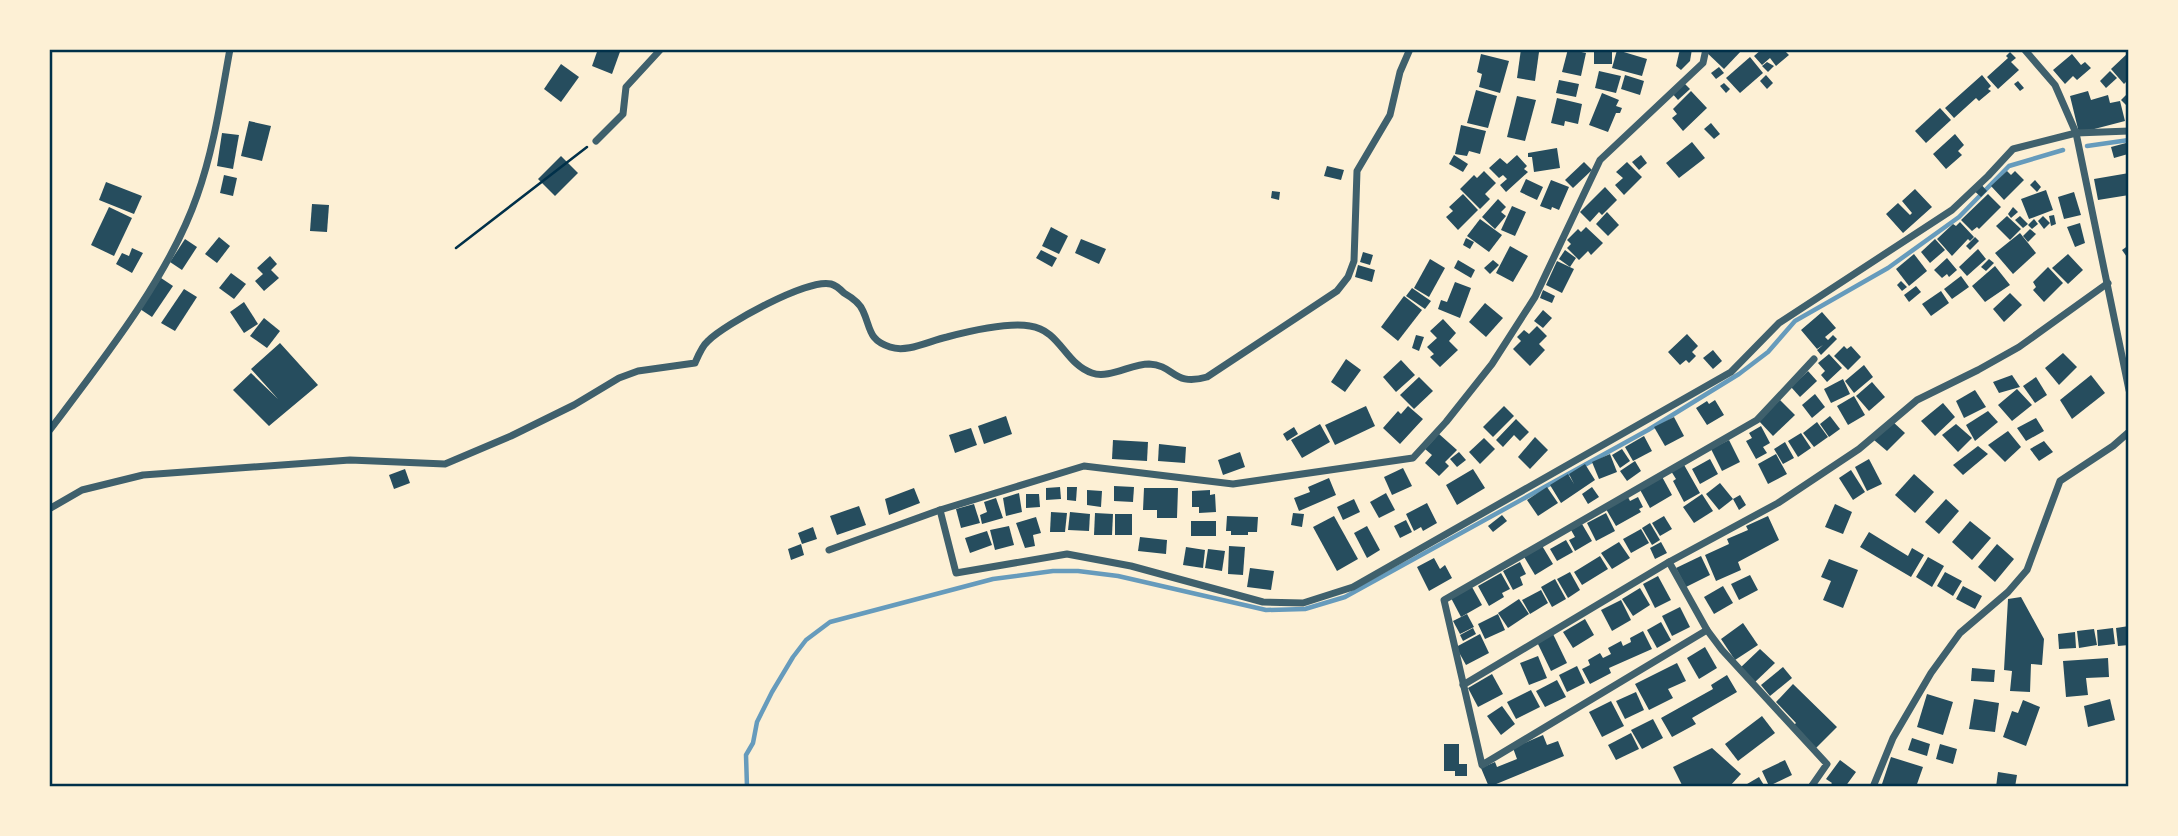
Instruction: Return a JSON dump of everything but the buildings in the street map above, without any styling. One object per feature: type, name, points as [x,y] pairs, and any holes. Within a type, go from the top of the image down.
[{"type":"street","points":[[49,431],[161,273],[197,197],[214,136],[230,49]]},
{"type":"street","points":[[596,141],[623,114],[626,87],[661,49]]},
{"type":"street","points":[[49,509],[82,490],[143,475],[350,460],[445,464],[574,405],[619,378],[638,371],[695,363],[705,343],[727,325],[767,304],[817,285],[832,284],[851,297],[863,309],[869,331],[876,339],[891,347],[906,348],[948,337],[1016,325],[1032,326],[1046,330],[1056,337],[1076,363],[1093,374],[1146,364],[1159,366],[1178,379],[1194,381],[1207,377],[1337,291],[1348,277],[1354,261],[1357,171],[1390,115],[1400,72],[1410,49]]},
{"type":"street","points":[[829,550],[940,510],[1084,466],[1233,484],[1413,458],[1446,422],[1492,364],[1535,297],[1600,160],[1703,64],[1706,49]]},
{"type":"street","points":[[2024,49],[2054,85],[2076,133],[2129,390]]},
{"type":"street","points":[[940,510],[956,573],[1067,554],[1131,566],[1263,602],[1303,603],[1353,587],[1731,372],[1779,323],[1952,210],[2012,149],[2076,133],[2129,131]]},
{"type":"street","points":[[1463,685],[1669,562],[1778,503],[1859,449],[1917,400],[2019,347],[2108,283]]},
{"type":"street","points":[[1707,630],[1482,765],[1444,600],[1757,420],[1814,359]]},
{"type":"street","points":[[1872,787],[1893,738],[1931,673],[1960,633],[2008,592],[2028,570],[2060,481],[2113,446],[2129,432]]},
{"type":"street","points":[[1669,562],[1707,630],[1722,650],[1827,764],[1811,787]]},
{"type":"path","points":[[456,248],[596,141]]},
{"type":"waterway","points":[[2087,146],[2129,140]]},
{"type":"waterway","points":[[747,787],[746,755],[753,743],[757,722],[772,692],[806,640],[830,622],[993,579],[1053,571],[1118,576],[1266,610],[1305,609],[1345,597],[1648,430],[1739,374],[1768,352],[1795,321],[1888,268],[1959,217],[2009,166],[2063,150]]}]
